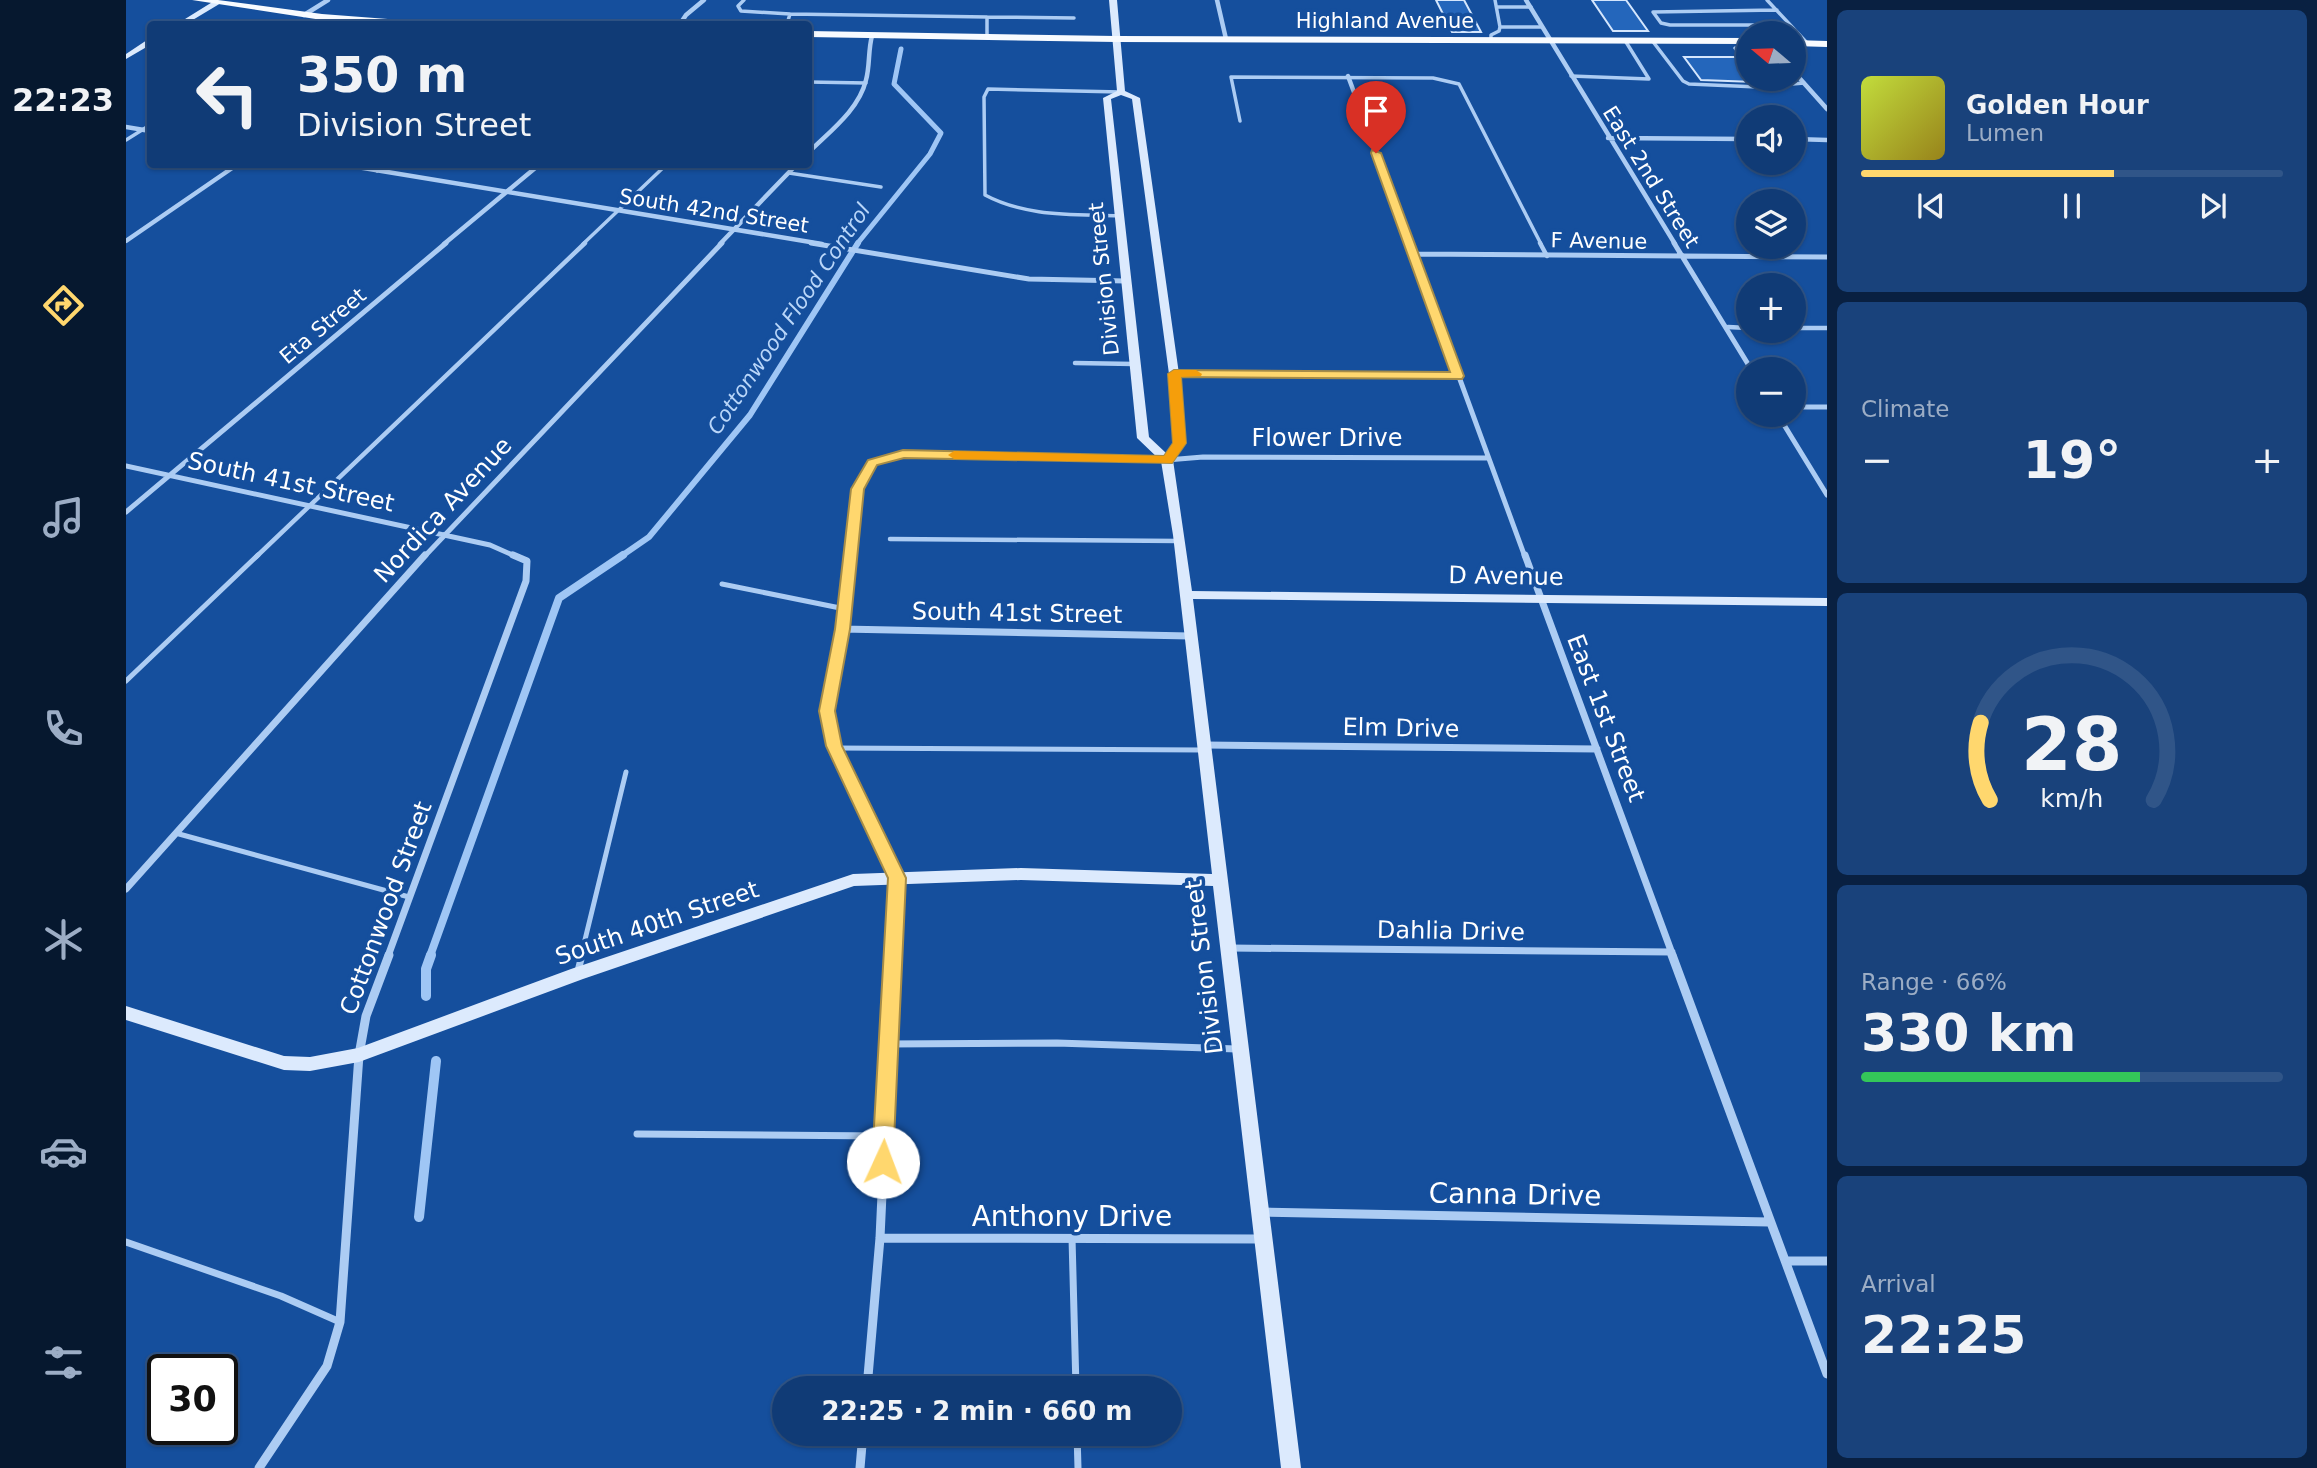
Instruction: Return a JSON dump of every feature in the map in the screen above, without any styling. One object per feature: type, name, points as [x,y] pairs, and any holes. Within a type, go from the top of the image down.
[{"type":"main road","points":[[197,0],[304,15],[375,21]]},
{"type":"main road","name":"Division Street","points":[[1113,0],[1121,92]]},
{"type":"main road","points":[[186,21],[217,3]]},
{"type":"main road","name":"Highland Avenue","points":[[812,34],[1626,42],[1735,48]]},
{"type":"main road","name":"Highland Avenue","points":[[1654,43],[1736,41]]},
{"type":"main road","points":[[1808,44],[1827,44]]},
{"type":"main road","points":[[126,57],[147,45]]},
{"type":"main road","name":"Division Street","points":[[1167,460],[1179,443],[1174,374],[1136,98],[1121,92],[1107,98],[1143,438],[1167,460],[1179,541],[1292,1468]]},
{"type":"main road","name":"D Avenue","points":[[1185,594],[1827,602]]},
{"type":"main road","name":"South 40th Street","points":[[126,1013],[284,1063],[310,1064],[359,1055],[577,974],[853,880],[1021,874],[1220,880]]},
{"type":"street","points":[[304,15],[328,0]]},
{"type":"street","points":[[682,21],[704,0]]},
{"type":"street","points":[[1217,0],[1226,39]]},
{"type":"street","name":"East 2nd Street","points":[[1526,0],[1744,357]]},
{"type":"street","points":[[812,149],[853,106],[866,83],[868,46],[872,36]]},
{"type":"street","name":"East 1st Street","points":[[1348,76],[1827,1374]]},
{"type":"street","points":[[1806,85],[1827,109]]},
{"type":"street","points":[[126,127],[147,130]]},
{"type":"street","points":[[1608,138],[1736,139]]},
{"type":"street","points":[[1806,139],[1827,139]]},
{"type":"street","points":[[126,241],[232,168]]},
{"type":"street","name":"South 42nd Street","points":[[361,168],[1029,279],[1126,281]]},
{"type":"street","name":"Eta Street","points":[[126,512],[535,168]]},
{"type":"street","name":"Nordica Avenue","points":[[126,889],[443,535],[793,168]]},
{"type":"street","name":"F Avenue","points":[[1413,254],[1827,257]]},
{"type":"street","points":[[1174,374],[1458,376]]},
{"type":"street","points":[[1806,407],[1827,407]]},
{"type":"street","points":[[1784,427],[1827,495]]},
{"type":"street","name":"Flower Drive","points":[[897,878],[835,748],[827,711],[845,610],[858,489],[872,463],[903,454],[1167,460],[1203,457],[1487,458]]},
{"type":"street","name":"South 41st Street","points":[[126,466],[490,545],[527,561]]},
{"type":"street","name":"Cottonwood Street","points":[[259,1468],[327,1366],[340,1322],[359,1055],[366,1016],[526,581],[527,561]]},
{"type":"street","name":"South 41st Street","points":[[842,629],[1190,636]]},
{"type":"street","name":"Elm Drive","points":[[1205,748],[1597,749]]},
{"type":"street","points":[[868,1376],[880,1238],[887,1044],[897,878]]},
{"type":"street","name":"Dahlia Drive","points":[[1230,948],[1672,952]]},
{"type":"street","name":"Canna Drive","points":[[1261,1212],[1769,1222]]},
{"type":"street","name":"Anthony Drive","points":[[880,1238],[1264,1239]]},
{"type":"street","points":[[1786,1261],[1827,1261]]},
{"type":"street","points":[[860,1468],[862,1446]]},
{"type":"lane","points":[[744,0],[738,9],[746,13],[1074,18]]},
{"type":"lane","points":[[1491,41],[1491,34],[1499,31],[1500,27],[1495,0]]},
{"type":"lane","points":[[1767,0],[1787,21]]},
{"type":"lane","points":[[1497,7],[1531,7]]},
{"type":"lane","points":[[1736,25],[1670,25],[1661,23],[1653,12],[1777,10]]},
{"type":"lane","points":[[788,21],[790,14]]},
{"type":"lane","points":[[315,21],[322,17]]},
{"type":"lane","points":[[987,17],[987,37]]},
{"type":"lane","points":[[1500,27],[1542,27]]},
{"type":"lane","points":[[1571,76],[1649,79],[1626,42]]},
{"type":"lane","points":[[1654,43],[1683,82],[1736,85]]},
{"type":"lane","points":[[1240,121],[1231,77],[1433,78],[1459,84],[1547,256]]},
{"type":"lane","points":[[812,82],[866,83]]},
{"type":"lane","points":[[1121,92],[988,89],[984,97],[985,195],[997,204],[1016,209],[1121,216]]},
{"type":"lane","points":[[126,140],[147,127]]},
{"type":"lane","points":[[377,171],[381,168]]},
{"type":"lane","points":[[126,681],[663,168]]},
{"type":"lane","points":[[789,173],[881,187]]},
{"type":"lane","points":[[1728,327],[1736,327]]},
{"type":"lane","points":[[1806,328],[1827,328]]},
{"type":"lane","points":[[1074,363],[1137,364]]},
{"type":"lane","points":[[890,539],[1179,541]]},
{"type":"lane","points":[[722,584],[845,610]]},
{"type":"lane","points":[[835,748],[1205,748]]},
{"type":"lane","points":[[577,974],[626,772]]},
{"type":"lane","points":[[178,834],[409,897]]},
{"type":"lane","points":[[887,1044],[1057,1043],[1240,1049]]},
{"type":"lane","points":[[638,1134],[883,1136]]},
{"type":"lane","points":[[1072,1238],[1076,1376]]},
{"type":"lane","points":[[126,1242],[281,1296],[340,1322]]},
{"type":"lane","points":[[1077,1446],[1078,1468]]},
{"type":"building","points":[[1436,0],[1464,0],[1481,32],[1452,32]]},
{"type":"building","points":[[1592,0],[1626,0],[1648,31],[1613,31]]},
{"type":"building","points":[[1684,57],[1736,58],[1736,81],[1701,80]]},
{"type":"waterway","name":"Cottonwood Flood Control","points":[[857,244],[930,154],[941,133],[894,84],[901,49]]},
{"type":"waterway","name":"Cottonwood Flood Control","points":[[620,557],[649,537],[750,415],[858,243]]},
{"type":"waterway","points":[[430,956],[559,598],[623,555]]},
{"type":"waterway","points":[[426,996],[426,969],[431,955]]},
{"type":"waterway","points":[[419,1217],[436,1061]]},
{"type":"slow traffic","points":[[954,455],[1167,460],[1179,443],[1174,374],[1196,374]]},
{"type":"route","points":[[883,1162],[897,878],[834,746],[827,711],[842,629],[858,489],[872,463],[903,454],[1167,460],[1179,443],[1174,374],[1458,376],[1376,153]]}]
